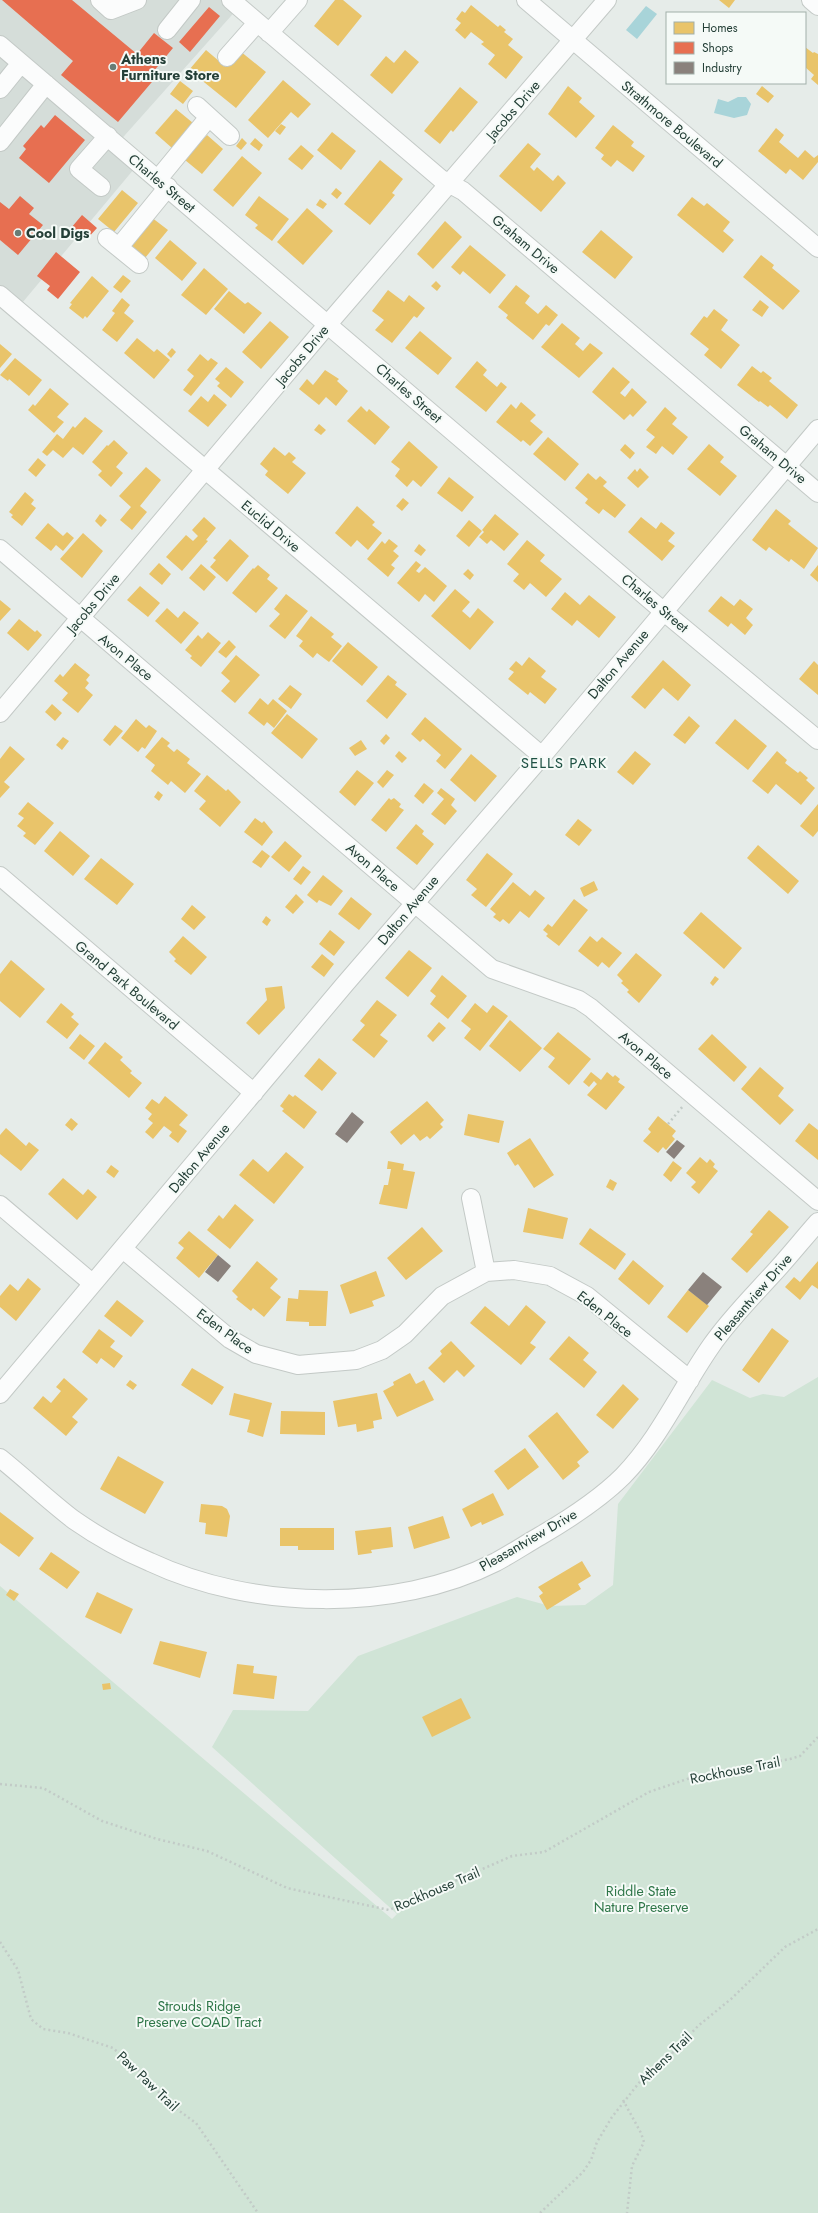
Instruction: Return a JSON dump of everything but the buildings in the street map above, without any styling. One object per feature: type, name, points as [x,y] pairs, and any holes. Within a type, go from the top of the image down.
[{"type":"street","points":[[100,0],[112,10],[137,0]]},
{"type":"street","points":[[167,30],[191,0]]},
{"type":"street","name":"Graham Drive","points":[[231,0],[441,179],[463,191],[818,493]]},
{"type":"street","points":[[227,57],[298,0]]},
{"type":"street","name":"Strathmore Boulevard","points":[[526,0],[818,248]]},
{"type":"street","name":"Jacobs Drive","points":[[0,713],[328,324],[607,0]]},
{"type":"street","points":[[811,0],[818,6]]},
{"type":"street","name":"Charles Street","points":[[0,45],[663,611],[818,740]]},
{"type":"street","points":[[0,89],[21,63]]},
{"type":"street","points":[[0,142],[46,84]]},
{"type":"street","points":[[139,264],[113,242],[163,183],[203,112],[230,136]]},
{"type":"street","points":[[101,187],[79,169],[108,136]]},
{"type":"street","name":"Euclid Drive","points":[[0,295],[542,756]]},
{"type":"street","name":"Dalton Avenue","points":[[0,1394],[414,902],[542,756],[818,429]]},
{"type":"street","name":"Avon Place","points":[[0,549],[79,618],[166,689],[492,969],[579,1000],[592,1009],[818,1201]]},
{"type":"street","name":"Grand Park Boulevard","points":[[0,876],[254,1093]]},
{"type":"street","points":[[471,1198],[486,1272]]},
{"type":"street","points":[[0,1205],[92,1283]]},
{"type":"street","name":"Pleasantview Drive","points":[[0,1458],[75,1520],[150,1562],[203,1582],[273,1596],[315,1600],[386,1596],[426,1588],[460,1577],[495,1562],[563,1522],[592,1502],[622,1477],[653,1439],[727,1325],[818,1222]]},
{"type":"street","name":"Eden Place","points":[[123,1249],[230,1339],[256,1354],[298,1365],[356,1360],[382,1350],[405,1334],[442,1296],[486,1272],[514,1270],[550,1276],[587,1296],[690,1380]]},
{"type":"path","points":[[668,1124],[685,1103]]},
{"type":"path","name":"Rockhouse Trail","points":[[0,1784],[43,1788],[102,1821],[157,1839],[207,1851],[287,1888],[389,1910],[512,1856],[544,1852],[649,1792],[696,1776],[790,1760],[800,1756],[818,1737]]},
{"type":"path","name":"Athens Trail","points":[[540,2213],[582,2172],[591,2160],[597,2142],[623,2100],[642,2079],[661,2065],[698,2026],[731,2000],[785,1947],[818,1929]]},
{"type":"path","name":"Paw Paw Trail","points":[[0,1942],[18,1970],[31,2019],[43,2029],[68,2033],[113,2048],[145,2076],[167,2102],[196,2123],[219,2155],[242,2192],[258,2213]]},
{"type":"path","points":[[623,2100],[641,2133],[644,2142],[632,2166],[626,2213]]},
{"type":"shaded area","points":[[0,0],[231,0],[239,7],[117,144],[139,163],[17,309],[0,295]]},
{"type":"green space","points":[[818,1377],[818,2213],[0,2213],[0,1586],[392,1919],[397,1914],[212,1747],[233,1710],[308,1711],[358,1656],[517,1597],[550,1606],[585,1605],[613,1585],[618,1504],[712,1380],[750,1398],[763,1394],[784,1397]]},
{"type":"water","points":[[646,6],[657,14],[637,39],[626,30]]},
{"type":"water","points":[[738,97],[746,97],[751,104],[747,115],[734,118],[714,113],[718,99],[728,102]]},
{"type":"place","name":"Athens Furniture Store","points":[[113,67]]},
{"type":"place","name":"Cool Digs","points":[[18,233]]},
{"type":"district","name":"SELLS PARK","points":[[564,763]]},
{"type":"park label","name":"Riddle State Nature Preserve","points":[[641,1900]]},
{"type":"park label","name":"Strouds Ridge Preserve COAD Tract","points":[[199,2014]]}]
